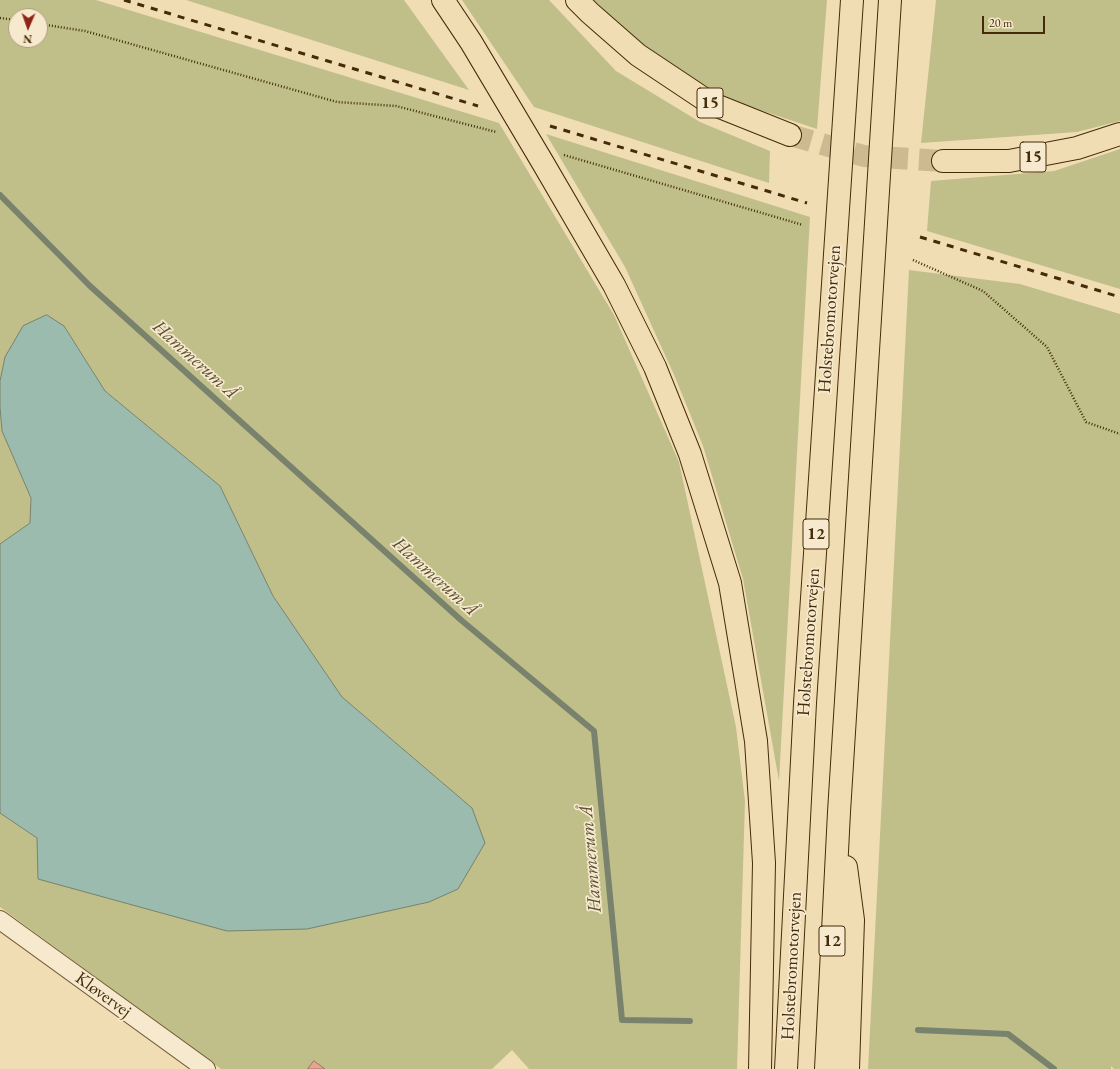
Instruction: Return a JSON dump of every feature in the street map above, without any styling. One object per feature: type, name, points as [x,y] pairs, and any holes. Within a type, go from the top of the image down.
[{"type":"highway","points":[[443,0],[471,42],[614,285],[655,367],[690,454],[730,583],[756,741],[764,863],[760,1069]]},
{"type":"highway","name":"15","points":[[577,0],[590,14],[638,55],[710,103],[790,135]]},
{"type":"highway","name":"Holstebromotorvejen","points":[[786,1069],[804,703],[852,0]]},
{"type":"highway","name":"12","points":[[826,1069],[839,812],[890,0]]},
{"type":"highway","points":[[887,38],[895,0]]},
{"type":"highway","name":"15","points":[[943,161],[1009,161],[1077,148],[1120,134]]},
{"type":"highway","points":[[839,812],[853,920],[848,1069]]},
{"type":"street","name":"Kløvervej","points":[[0,920],[206,1069]]},
{"type":"path","points":[[48,25],[85,31],[337,102],[396,106],[496,132]]},
{"type":"path","points":[[563,154],[803,226]]},
{"type":"path","points":[[913,260],[983,291],[1047,347],[1086,422],[1120,434]]},
{"type":"shaded area","points":[[0,0],[96,0],[499,123],[614,315],[679,462],[736,727],[745,801],[737,1069],[529,1069],[512,1050],[492,1069],[221,1069],[0,907],[0,813],[37,838],[472,808],[342,697],[273,596],[220,486],[105,391],[64,326],[5,357],[0,381]]},
{"type":"shaded area","points":[[186,0],[404,0],[469,90]]},
{"type":"shaded area","points":[[462,0],[549,0],[616,71],[700,122],[770,151],[769,183],[534,107]]},
{"type":"shaded area","points":[[594,0],[827,0],[817,129],[727,99],[637,43]]},
{"type":"shaded area","points":[[936,0],[1120,0],[1120,121],[1077,132],[921,143]]},
{"type":"shaded area","points":[[546,134],[810,217],[779,781],[743,579],[703,446],[675,377],[625,267]]},
{"type":"shaded area","points":[[1120,149],[1120,289],[927,231],[931,181],[1054,171]]},
{"type":"shaded area","points":[[909,270],[1020,284],[1120,314],[1120,1069],[1114,1069],[1111,1066],[1111,1069],[868,1069]]},
{"type":"shaded area","points":[[47,315],[64,326],[105,391],[220,486],[273,596],[342,697],[472,808],[485,843],[458,889],[429,902],[307,929],[227,931],[38,879],[37,838],[0,813],[0,544],[30,523],[31,498],[2,431],[0,381],[5,357],[23,326]]},
{"type":"shaded area","points":[[0,407],[2,431],[31,498],[30,523],[0,544]]},
{"type":"building","points":[[314,1061],[325,1069],[308,1069]]},
{"type":"waterway","name":"Hammerum Å","points":[[0,195],[90,286],[461,620],[594,731],[622,1020],[690,1021]]},
{"type":"waterway","name":"Hammerum Å","points":[[918,1030],[1008,1034],[1054,1069]]},
{"type":"tunnel","points":[[790,135],[864,156],[943,161]]},
{"type":"railway","points":[[124,0],[478,106]]},
{"type":"railway","points":[[550,126],[807,203]]},
{"type":"railway","points":[[920,237],[1120,297]]}]
